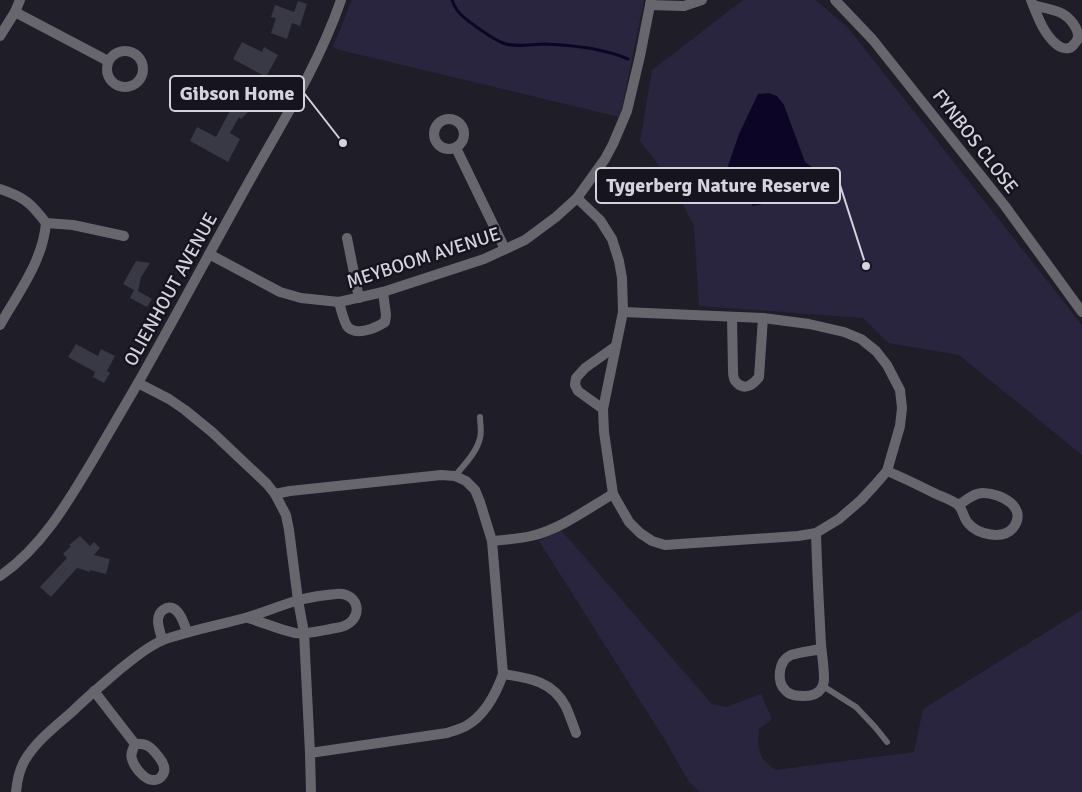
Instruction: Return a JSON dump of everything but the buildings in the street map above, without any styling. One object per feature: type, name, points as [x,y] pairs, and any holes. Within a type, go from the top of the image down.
[{"type":"street","points":[[0,36],[20,0]]},
{"type":"street","name":"OLIENHOUT AVENUE","points":[[0,576],[31,550],[52,524],[71,496],[138,384],[307,79],[341,0]]},
{"type":"street","points":[[650,3],[684,6],[702,0]]},
{"type":"street","name":"FYNBOS CLOSE","points":[[835,0],[873,40],[1005,206],[1082,311]]},
{"type":"street","name":"MEYBOOM AVENUE","points":[[209,254],[280,292],[301,298],[339,302],[383,292],[484,259],[526,240],[543,228],[577,198],[605,159],[627,111],[650,3]]},
{"type":"street","points":[[1032,3],[1062,13],[1067,17],[1076,29],[1078,36],[1073,46],[1066,49],[1054,42],[1044,29],[1032,3]]},
{"type":"street","points":[[15,12],[108,61]]},
{"type":"street","points":[[456,148],[505,250]]},
{"type":"street","points":[[0,189],[29,203],[46,223],[73,225],[124,236]]},
{"type":"street","points":[[577,198],[600,220],[612,239],[619,261],[622,278],[623,312],[603,409],[604,432],[614,494],[629,522],[640,533],[652,541],[665,545],[798,536],[816,533],[838,519],[861,500],[887,471],[900,426],[902,408],[900,390],[887,365],[876,351],[861,339],[844,332],[809,324],[763,318],[623,312]]},
{"type":"street","points":[[0,325],[36,263],[42,248],[46,223]]},
{"type":"street","points":[[347,238],[359,298]]},
{"type":"street","points":[[339,302],[347,326],[351,330],[364,331],[377,327],[384,322],[386,315],[383,292]]},
{"type":"street","points":[[732,317],[732,370],[737,384],[743,386],[750,386],[756,383],[760,377],[763,318]]},
{"type":"street","points":[[603,409],[578,391],[575,385],[576,378],[585,368],[616,346]]},
{"type":"street","points":[[138,384],[169,399],[198,420],[257,472],[275,494],[286,515],[304,633],[310,792]]},
{"type":"street","points":[[887,471],[960,505],[968,524],[981,532],[1001,535],[1007,533],[1013,528],[1018,515],[1013,504],[1008,500],[983,493],[960,505]]},
{"type":"street","points":[[275,494],[441,475],[456,476],[466,481],[475,490],[492,541],[503,674],[488,705],[478,717],[465,726],[446,733],[310,753]]},
{"type":"street","points":[[492,541],[531,536],[546,531],[614,494]]},
{"type":"street","points":[[816,533],[823,686],[817,694],[808,696],[799,696],[784,690],[780,673],[782,664],[786,659],[792,655],[821,649]]},
{"type":"street","points":[[16,792],[18,775],[24,760],[47,734],[136,656],[162,640],[187,632],[248,618],[298,600],[338,593],[351,597],[355,602],[356,609],[356,616],[348,625],[340,628],[304,633],[295,633],[248,618]]},
{"type":"street","points":[[162,640],[158,616],[165,609],[170,608],[179,614],[187,632]]},
{"type":"street","points":[[503,674],[529,678],[545,684],[557,694],[566,707],[576,733]]},
{"type":"street","points":[[94,692],[135,744]]},
{"type":"lane","points":[[456,476],[478,443],[481,430],[480,417]]},
{"type":"lane","points":[[823,686],[856,707],[876,727],[887,742]]},
{"type":"shaded area","points":[[352,0],[644,0],[619,117],[333,47]]},
{"type":"shaded area","points":[[743,0],[816,0],[849,29],[1082,325],[1082,455],[959,355],[888,343],[863,318],[699,306],[694,226],[673,184],[640,141],[652,70]]},
{"type":"shaded area","points":[[769,93],[777,96],[784,105],[805,162],[812,167],[815,176],[778,197],[771,197],[768,203],[752,206],[753,196],[747,191],[739,194],[731,188],[728,166],[739,134],[758,94]]},
{"type":"shaded area","points":[[561,530],[712,704],[726,707],[761,694],[772,719],[759,729],[758,745],[762,758],[775,770],[914,752],[923,709],[1082,610],[1082,792],[700,792],[689,782],[665,740],[539,541]]},
{"type":"waterway","points":[[452,0],[457,10],[465,18],[503,43],[576,47],[598,50],[628,59]]},
{"type":"place","name":"Gibson Home","points":[[343,143]]},
{"type":"place","name":"Tygerberg Nature Reserve","points":[[866,266]]}]
